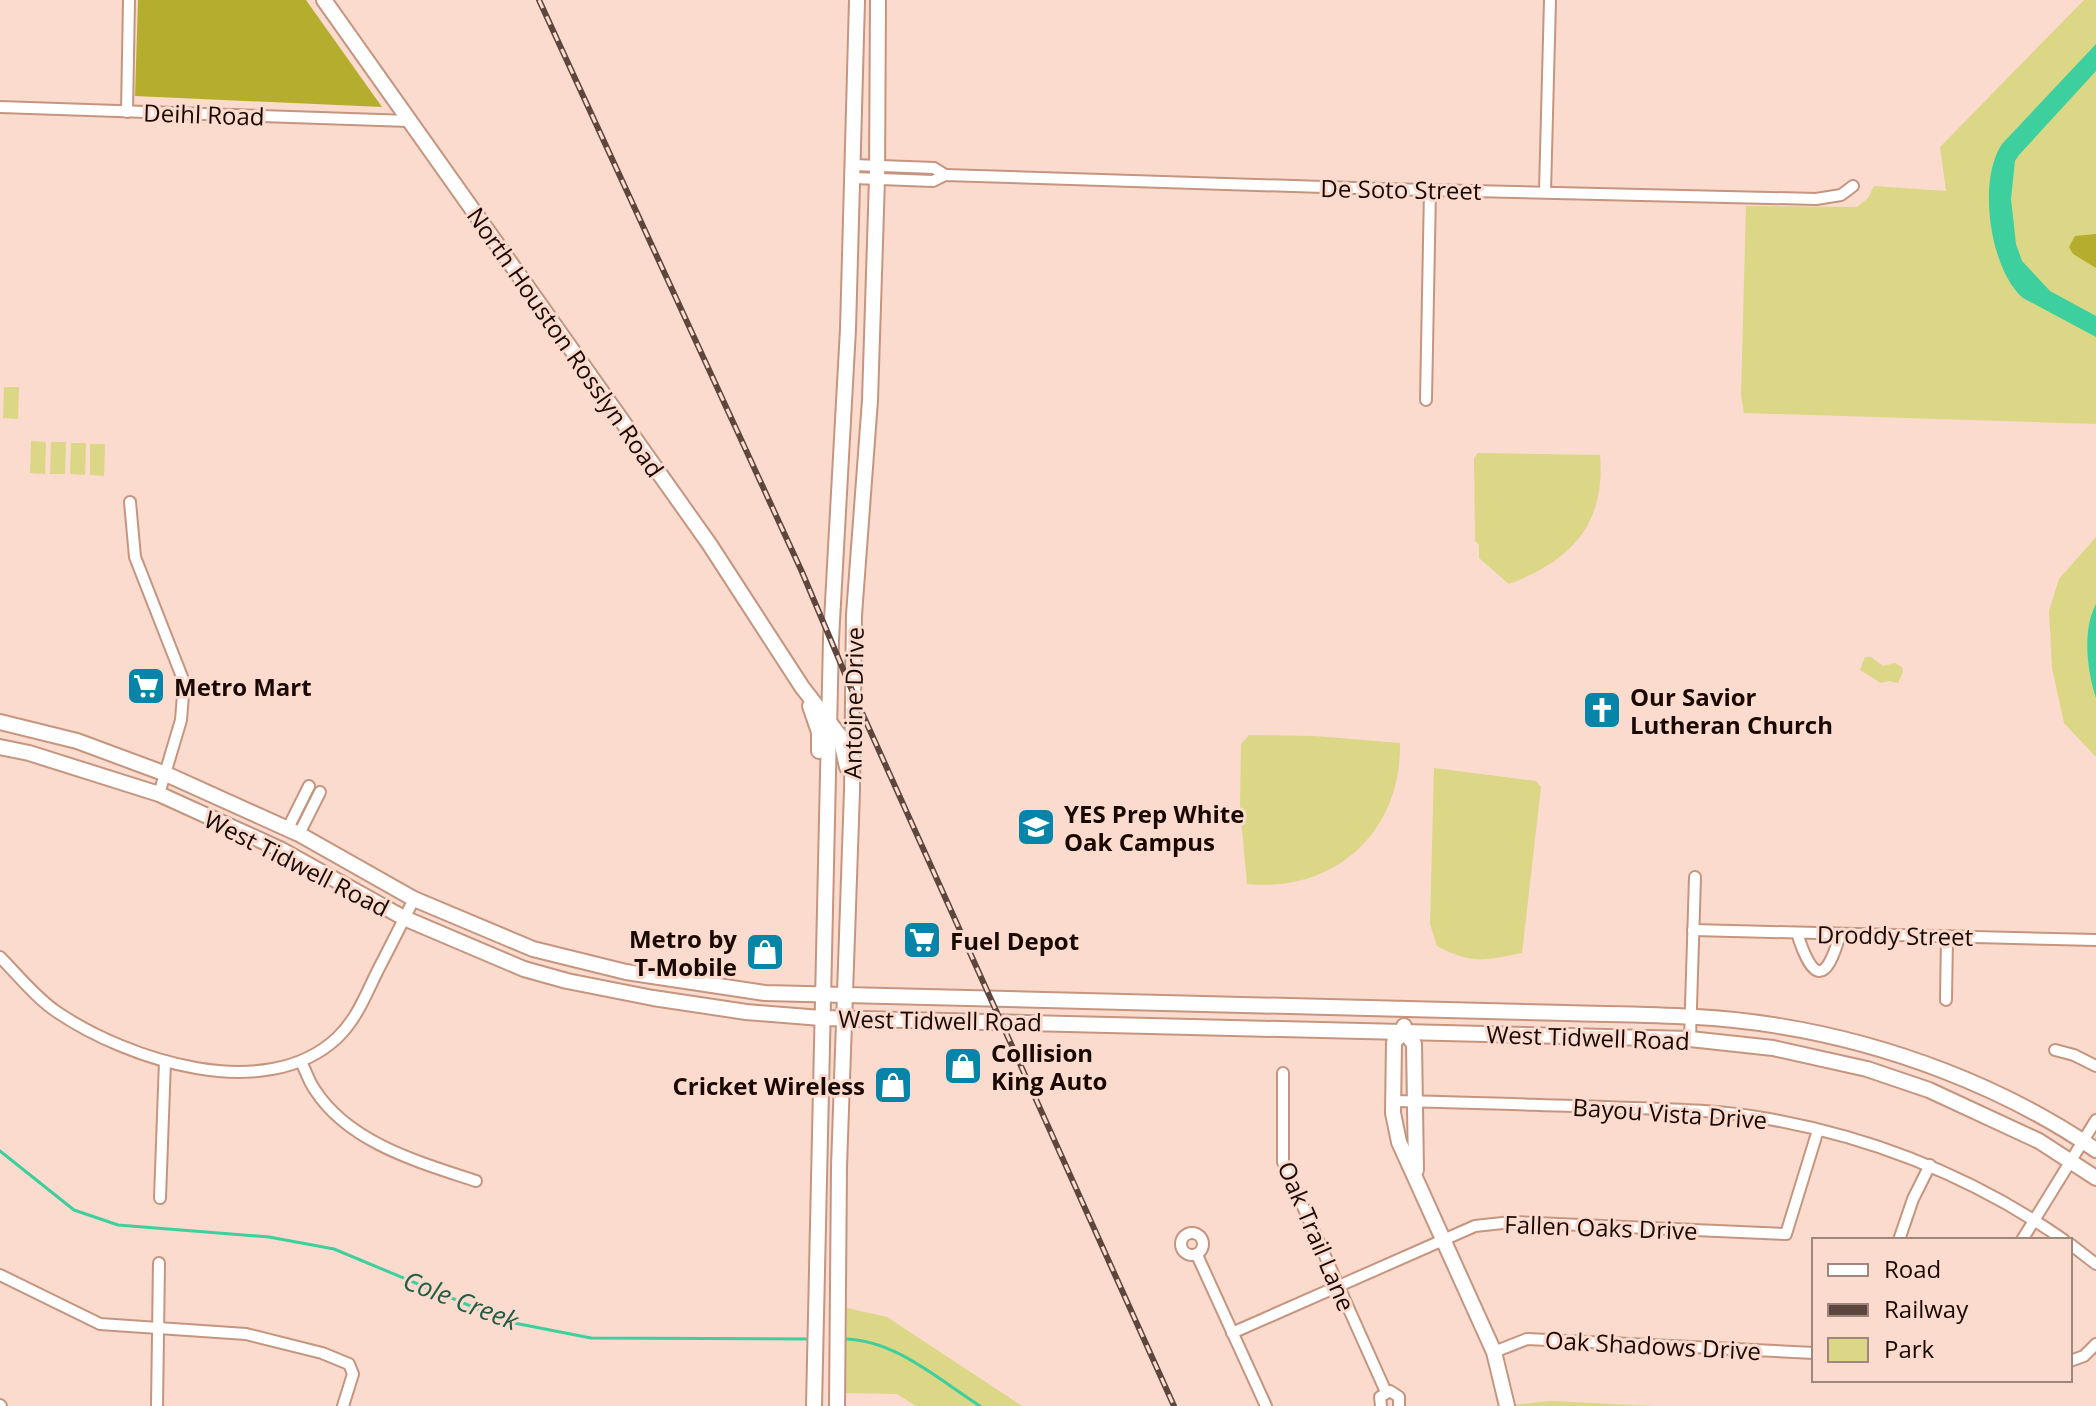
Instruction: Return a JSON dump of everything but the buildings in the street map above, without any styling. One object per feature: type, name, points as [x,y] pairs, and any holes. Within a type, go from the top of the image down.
[{"type":"main road","name":"North Houston Rosslyn Road","points":[[324,0],[684,507],[804,690],[840,736],[852,791]]},
{"type":"main road","name":"Antoine Drive","points":[[814,1406],[826,810],[854,172],[857,0]]},
{"type":"main road","name":"Antoine Drive","points":[[837,1406],[854,615],[870,400],[877,172],[878,0]]},
{"type":"main road","points":[[804,690],[819,698],[830,684]]},
{"type":"main road","name":"North Houston Rosslyn Road","points":[[804,690],[819,732],[826,810]]},
{"type":"main road","name":"West Tidwell Road","points":[[0,722],[77,741],[166,774],[293,831],[414,899],[533,949],[626,972],[765,993],[1566,1013],[1691,1017],[1778,1025],[1873,1048],[1940,1069],[2040,1115],[2096,1150]]},
{"type":"main road","name":"West Tidwell Road","points":[[0,747],[29,753],[159,794],[282,850],[404,918],[524,969],[567,981],[653,998],[756,1013],[821,1018],[1564,1035],[1690,1039],[1773,1048],[1867,1069],[1929,1090],[2013,1127],[2096,1178]]},
{"type":"main road","points":[[282,850],[293,831]]},
{"type":"main road","points":[[825,843],[849,845]]},
{"type":"main road","points":[[966,998],[966,1021]]},
{"type":"main road","points":[[1115,1023],[1116,1002]]},
{"type":"main road","points":[[1247,1005],[1247,1027]]},
{"type":"main road","points":[[1405,1009],[1404,1031],[1394,1042],[1393,1101],[1399,1142],[1494,1352],[1507,1406]]},
{"type":"main road","points":[[1564,1035],[1566,1013]]},
{"type":"main road","points":[[1404,1031],[1414,1044],[1416,1174]]},
{"type":"main road","points":[[1867,1069],[1873,1048]]},
{"type":"street","points":[[127,112],[129,0]]},
{"type":"street","points":[[1545,191],[1550,0]]},
{"type":"street","name":"Deihl Road","points":[[0,107],[409,121]]},
{"type":"street","name":"De Soto Street","points":[[854,172],[877,172],[933,181],[945,175],[1816,199],[1841,195],[1853,186]]},
{"type":"street","points":[[1426,400],[1430,190]]},
{"type":"street","points":[[130,502],[135,557],[184,682],[181,720],[159,794]]},
{"type":"street","points":[[293,831],[309,786]]},
{"type":"street","points":[[293,831],[320,792]]},
{"type":"street","points":[[1690,1039],[1695,877]]},
{"type":"street","points":[[0,957],[55,1011],[110,1043],[165,1061],[224,1071],[263,1070],[301,1062],[337,1038],[361,1008],[414,899]]},
{"type":"street","name":"Droddy Street","points":[[1693,930],[2096,940]]},
{"type":"street","points":[[1797,933],[1809,963],[1820,972],[1826,971],[1830,965],[1840,934]]},
{"type":"street","points":[[1946,1000],[1947,936]]},
{"type":"street","points":[[524,969],[533,949]]},
{"type":"street","points":[[2055,1050],[2096,1066]]},
{"type":"street","points":[[160,1198],[165,1061]]},
{"type":"street","points":[[301,1062],[315,1091],[346,1125],[381,1146],[476,1181]]},
{"type":"street","name":"Oak Trail Lane","points":[[1283,1073],[1283,1162],[1386,1392],[1397,1394],[1399,1406]]},
{"type":"street","name":"Bayou Vista Drive","points":[[1393,1101],[1684,1110],[1767,1118],[1818,1130],[1930,1165],[2034,1219],[2061,1238]]},
{"type":"street","points":[[2023,1238],[2096,1120]]},
{"type":"street","name":"Fallen Oaks Drive","points":[[1232,1333],[1475,1226],[1512,1222],[1786,1234],[1818,1130]]},
{"type":"street","points":[[1900,1238],[1913,1199],[1930,1165]]},
{"type":"street","points":[[2072,1246],[2096,1264]]},
{"type":"street","points":[[1197,1255],[1266,1406]]},
{"type":"street","points":[[157,1406],[159,1263]]},
{"type":"street","points":[[0,1275],[100,1324],[246,1334],[322,1353],[349,1364],[353,1374],[343,1406]]},
{"type":"street","name":"Oak Shadows Drive","points":[[1494,1352],[1527,1339],[1812,1353]]},
{"type":"street","points":[[2072,1360],[2084,1356],[2096,1344]]},
{"type":"street","points":[[1381,1406],[1380,1397],[1386,1392]]},
{"type":"green space","points":[[2084,0],[2096,0],[2096,424],[1744,413],[1741,395],[1746,206],[1857,207],[1868,198],[1874,186],[1946,191],[1940,147]]},
{"type":"green space","points":[[4,387],[19,387],[18,419],[3,418]]},
{"type":"green space","points":[[31,441],[46,442],[45,474],[30,473]]},
{"type":"green space","points":[[51,442],[66,442],[65,474],[50,474]]},
{"type":"green space","points":[[71,443],[86,443],[85,475],[70,474]]},
{"type":"green space","points":[[90,444],[105,444],[104,476],[90,475]]},
{"type":"green space","points":[[1478,453],[1600,455],[1597,501],[1580,537],[1550,564],[1509,584],[1479,558],[1479,545],[1475,541],[1474,458]]},
{"type":"green space","points":[[2096,537],[2096,757],[2064,723],[2052,668],[2049,611],[2059,579]]},
{"type":"green space","points":[[1865,657],[1871,657],[1883,666],[1895,663],[1902,667],[1898,683],[1881,683],[1860,670]]},
{"type":"green space","points":[[1249,735],[1315,736],[1400,743],[1398,775],[1376,829],[1357,850],[1335,867],[1308,878],[1279,884],[1247,884],[1240,808],[1241,744]]},
{"type":"green space","points":[[1434,768],[1536,781],[1541,787],[1522,953],[1479,959],[1460,956],[1437,946],[1430,924]]},
{"type":"green space","points":[[847,1308],[887,1317],[1022,1406],[916,1406],[897,1394],[845,1393]]},
{"type":"green space","points":[[1552,1401],[1653,1406],[1498,1406]]},
{"type":"shaded area","points":[[138,0],[306,0],[382,107],[135,96]]},
{"type":"shaded area","points":[[2096,44],[2096,71],[2015,161],[2011,199],[2016,244],[2022,261],[2050,291],[2096,316],[2096,337],[2023,298],[2012,285],[1995,246],[1989,201],[1994,160],[2002,144]]},
{"type":"shaded area","points":[[2096,234],[2096,268],[2073,254],[2069,247],[2075,236]]},
{"type":"shaded area","points":[[2096,604],[2096,698],[2090,676],[2087,638]]},
{"type":"waterway","name":"Cole Creek","points":[[0,1151],[74,1210],[118,1225],[269,1237],[334,1249],[509,1322],[591,1338],[811,1339]]},
{"type":"waterway","name":"Cole Creek","points":[[843,1339],[862,1341],[898,1353],[980,1406]]},
{"type":"railway","points":[[539,0],[802,572],[854,695],[1174,1406]]},
{"type":"place","name":"Metro Mart","points":[[146,686]]},
{"type":"place","name":"Our Savior Lutheran Church","points":[[1602,710]]},
{"type":"place","name":"YES Prep White Oak Campus","points":[[1036,827]]},
{"type":"place","name":"Fuel Depot","points":[[922,940]]},
{"type":"place","name":"Metro by T-Mobile","points":[[765,952]]},
{"type":"place","name":"Collision King Auto","points":[[963,1066]]},
{"type":"place","name":"Cricket Wireless","points":[[893,1085]]}]
